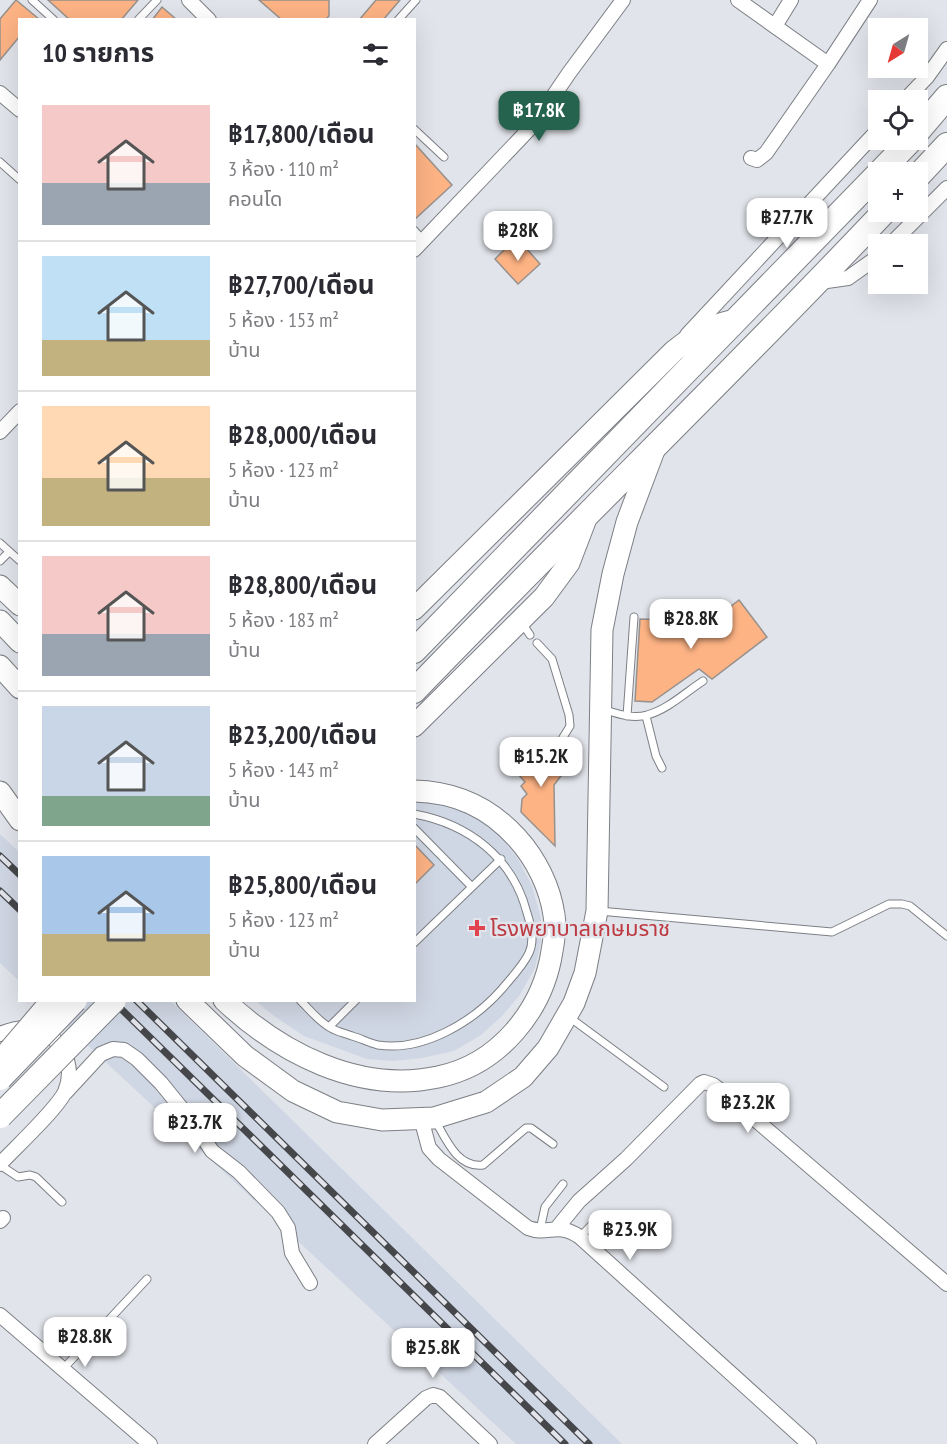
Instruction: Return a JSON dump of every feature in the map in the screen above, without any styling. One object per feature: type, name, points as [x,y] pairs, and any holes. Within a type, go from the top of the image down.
[{"type":"highway","points":[[928,119],[947,97]]},
{"type":"highway","points":[[928,165],[947,145]]},
{"type":"highway","points":[[890,162],[901,150]]},
{"type":"highway","points":[[416,649],[868,184]]},
{"type":"highway","points":[[416,689],[542,558],[817,283],[875,222]]},
{"type":"highway","points":[[0,1078],[73,1002]]},
{"type":"highway","points":[[0,1116],[112,1002]]},
{"type":"main road","points":[[416,607],[674,351],[699,331],[735,320]]},
{"type":"main road","points":[[190,1002],[245,1056],[293,1091],[337,1112],[381,1120],[428,1118],[486,1102],[523,1077],[548,1048],[567,1016],[585,973],[597,911],[602,630],[613,574],[627,522],[656,445]]},
{"type":"main road","points":[[416,724],[525,628],[569,563],[587,515]]},
{"type":"main road","points":[[0,586],[18,603]]},
{"type":"main road","points":[[0,621],[18,640]]},
{"type":"main road","points":[[0,666],[18,686]]},
{"type":"main road","points":[[0,784],[18,804]]},
{"type":"main road","points":[[226,1002],[254,1026],[290,1049],[323,1066],[352,1076],[399,1080],[437,1077],[462,1070],[482,1060],[516,1031],[544,985],[550,966],[555,917],[548,890],[538,866],[522,843],[502,822],[481,808],[457,798],[434,791],[416,790]]},
{"type":"main road","points":[[0,792],[18,817]]},
{"type":"main road","points":[[0,1061],[50,1002]]},
{"type":"street","points":[[189,0],[207,18]]},
{"type":"street","points":[[417,240],[535,123],[623,0]]},
{"type":"street","points":[[738,0],[828,64]]},
{"type":"street","points":[[775,26],[790,0]]},
{"type":"street","points":[[751,158],[757,160],[766,153],[870,0]]},
{"type":"street","points":[[915,90],[947,49]]},
{"type":"street","points":[[0,93],[18,108]]},
{"type":"street","points":[[674,351],[709,310],[868,141]]},
{"type":"street","points":[[902,234],[937,201],[947,188]]},
{"type":"street","points":[[817,283],[848,278],[868,264]]},
{"type":"street","points":[[0,432],[18,413]]},
{"type":"street","points":[[0,1034],[14,1029],[28,1028],[42,1031],[53,1039],[63,1050],[68,1064],[69,1078],[64,1093]]},
{"type":"street","points":[[0,1164],[101,1054],[113,1049],[124,1050],[137,1059],[160,1083],[195,1125],[212,1151],[239,1172],[278,1212],[288,1228],[292,1253],[310,1283]]},
{"type":"street","points":[[556,1228],[579,1201],[704,1082],[713,1085],[728,1096],[947,1284]]},
{"type":"street","points":[[428,1118],[429,1148],[439,1159],[528,1228],[540,1230],[556,1228],[573,1232],[580,1237],[809,1444]]},
{"type":"street","points":[[0,1315],[150,1444]]},
{"type":"street","points":[[375,1444],[426,1398],[433,1395],[440,1397],[490,1444]]},
{"type":"lane","points":[[32,0],[52,18]]},
{"type":"lane","points":[[140,18],[157,0]]},
{"type":"lane","points":[[400,18],[416,0]]},
{"type":"lane","points":[[416,131],[444,157]]},
{"type":"lane","points":[[0,162],[18,178]]},
{"type":"lane","points":[[0,543],[18,559]]},
{"type":"lane","points":[[0,561],[9,552]]},
{"type":"lane","points":[[627,716],[634,617]]},
{"type":"lane","points":[[537,643],[552,659],[569,715],[570,726],[562,739]]},
{"type":"lane","points":[[599,709],[627,716],[646,716],[703,681]]},
{"type":"lane","points":[[646,716],[656,756],[662,768]]},
{"type":"lane","points":[[302,1002],[329,1027],[377,1045],[406,1044],[442,1035],[471,1017],[491,1002],[511,979],[529,952],[533,938],[524,900],[501,859],[467,833],[435,819],[416,814]]},
{"type":"lane","points":[[416,830],[472,887]]},
{"type":"lane","points":[[416,941],[501,859]]},
{"type":"lane","points":[[597,911],[832,932],[888,904],[902,904],[910,906],[947,936]]},
{"type":"lane","points":[[329,1027],[354,1002]]},
{"type":"lane","points":[[567,1016],[664,1087]]},
{"type":"lane","points":[[428,1118],[459,1157],[476,1166],[483,1165],[526,1128],[531,1128],[553,1144]]},
{"type":"lane","points":[[0,1164],[18,1177],[30,1175],[36,1177],[62,1202]]},
{"type":"lane","points":[[540,1230],[544,1207],[563,1184]]},
{"type":"lane","points":[[580,1237],[601,1215]]},
{"type":"lane","points":[[63,1369],[147,1279]]},
{"type":"shaded area","name":"โรงพยาบาลเกษมราช","points":[[416,801],[432,801],[454,806],[480,817],[502,838],[518,859],[532,886],[541,918],[541,942],[535,968],[519,996],[481,1035],[454,1051],[422,1058],[393,1061],[367,1059],[304,1036],[257,1002],[416,1002]]},
{"type":"shaded area","points":[[0,834],[18,851],[18,980],[0,963]]},
{"type":"shaded area","points":[[41,1002],[172,1002],[622,1444],[516,1444]]},
{"type":"building","points":[[16,0],[38,18],[18,18],[18,38],[0,60],[0,19]]},
{"type":"building","points":[[48,0],[138,0],[123,18],[68,18]]},
{"type":"building","points":[[259,0],[329,0],[327,18],[280,18]]},
{"type":"building","points":[[376,0],[400,0],[385,18],[361,18]]},
{"type":"building","points":[[162,7],[175,18],[154,18]]},
{"type":"building","points":[[416,145],[452,185],[416,218]]},
{"type":"building","points":[[520,241],[540,264],[518,284],[495,259],[510,244],[512,248]]},
{"type":"building","points":[[739,600],[767,637],[712,679],[699,669],[652,702],[635,701],[640,619],[670,620],[688,639]]},
{"type":"building","points":[[552,742],[559,750],[559,754],[571,763],[554,785],[555,846],[521,812],[522,799],[527,794],[521,786],[525,782],[511,766],[522,756],[529,764]]},
{"type":"building","points":[[416,846],[434,865],[416,883]]},
{"type":"railway","points":[[0,856],[18,873]]},
{"type":"railway","points":[[0,891],[18,908]]},
{"type":"railway","points":[[114,1002],[565,1444]]},
{"type":"railway","points":[[138,1002],[589,1444]]},
{"type":"place","name":"โรงพยาบาลเกษมราช","points":[[477,928]]}]
